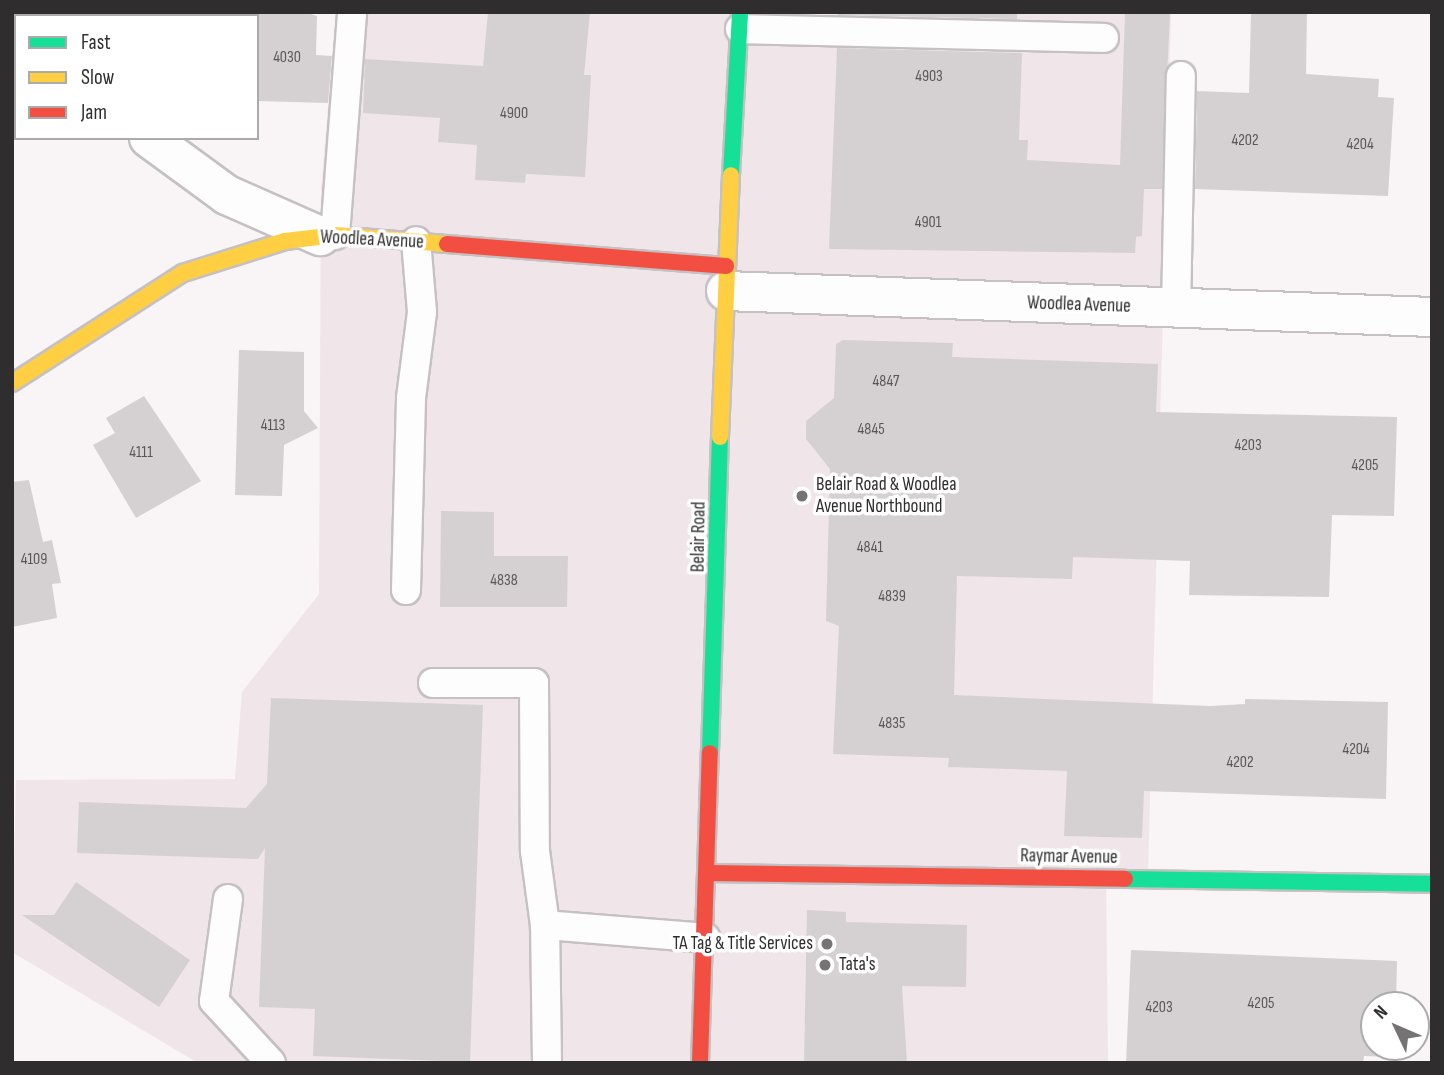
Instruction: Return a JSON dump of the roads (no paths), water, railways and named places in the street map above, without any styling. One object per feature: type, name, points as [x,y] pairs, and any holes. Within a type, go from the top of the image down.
[{"type":"street","name":"Belair Road","points":[[700,1063],[726,278],[740,21]]},
{"type":"street","points":[[152,140],[227,195],[328,235]]},
{"type":"street","name":"Woodlea Avenue","points":[[12,383],[183,273],[239,252],[328,235],[416,241],[726,278],[1176,309],[1432,317]]},
{"type":"street","name":"Raymar Avenue","points":[[706,873],[1432,884]]},
{"type":"lane","points":[[328,235],[352,12]]},
{"type":"lane","points":[[740,21],[1104,38]]},
{"type":"lane","points":[[1176,309],[1181,76]]},
{"type":"lane","points":[[406,590],[411,398],[422,312],[416,241]]},
{"type":"lane","points":[[433,683],[534,683],[535,851],[545,925],[547,1063]]},
{"type":"lane","points":[[228,899],[214,1000],[271,1063]]},
{"type":"lane","points":[[545,925],[705,938]]},
{"type":"place","name":"Belair Road & Woodlea Avenue Northbound","points":[[802,496]]},
{"type":"place","name":"TA Tag & Title Services","points":[[827,944]]},
{"type":"place","name":"Tata's","points":[[825,965]]}]
